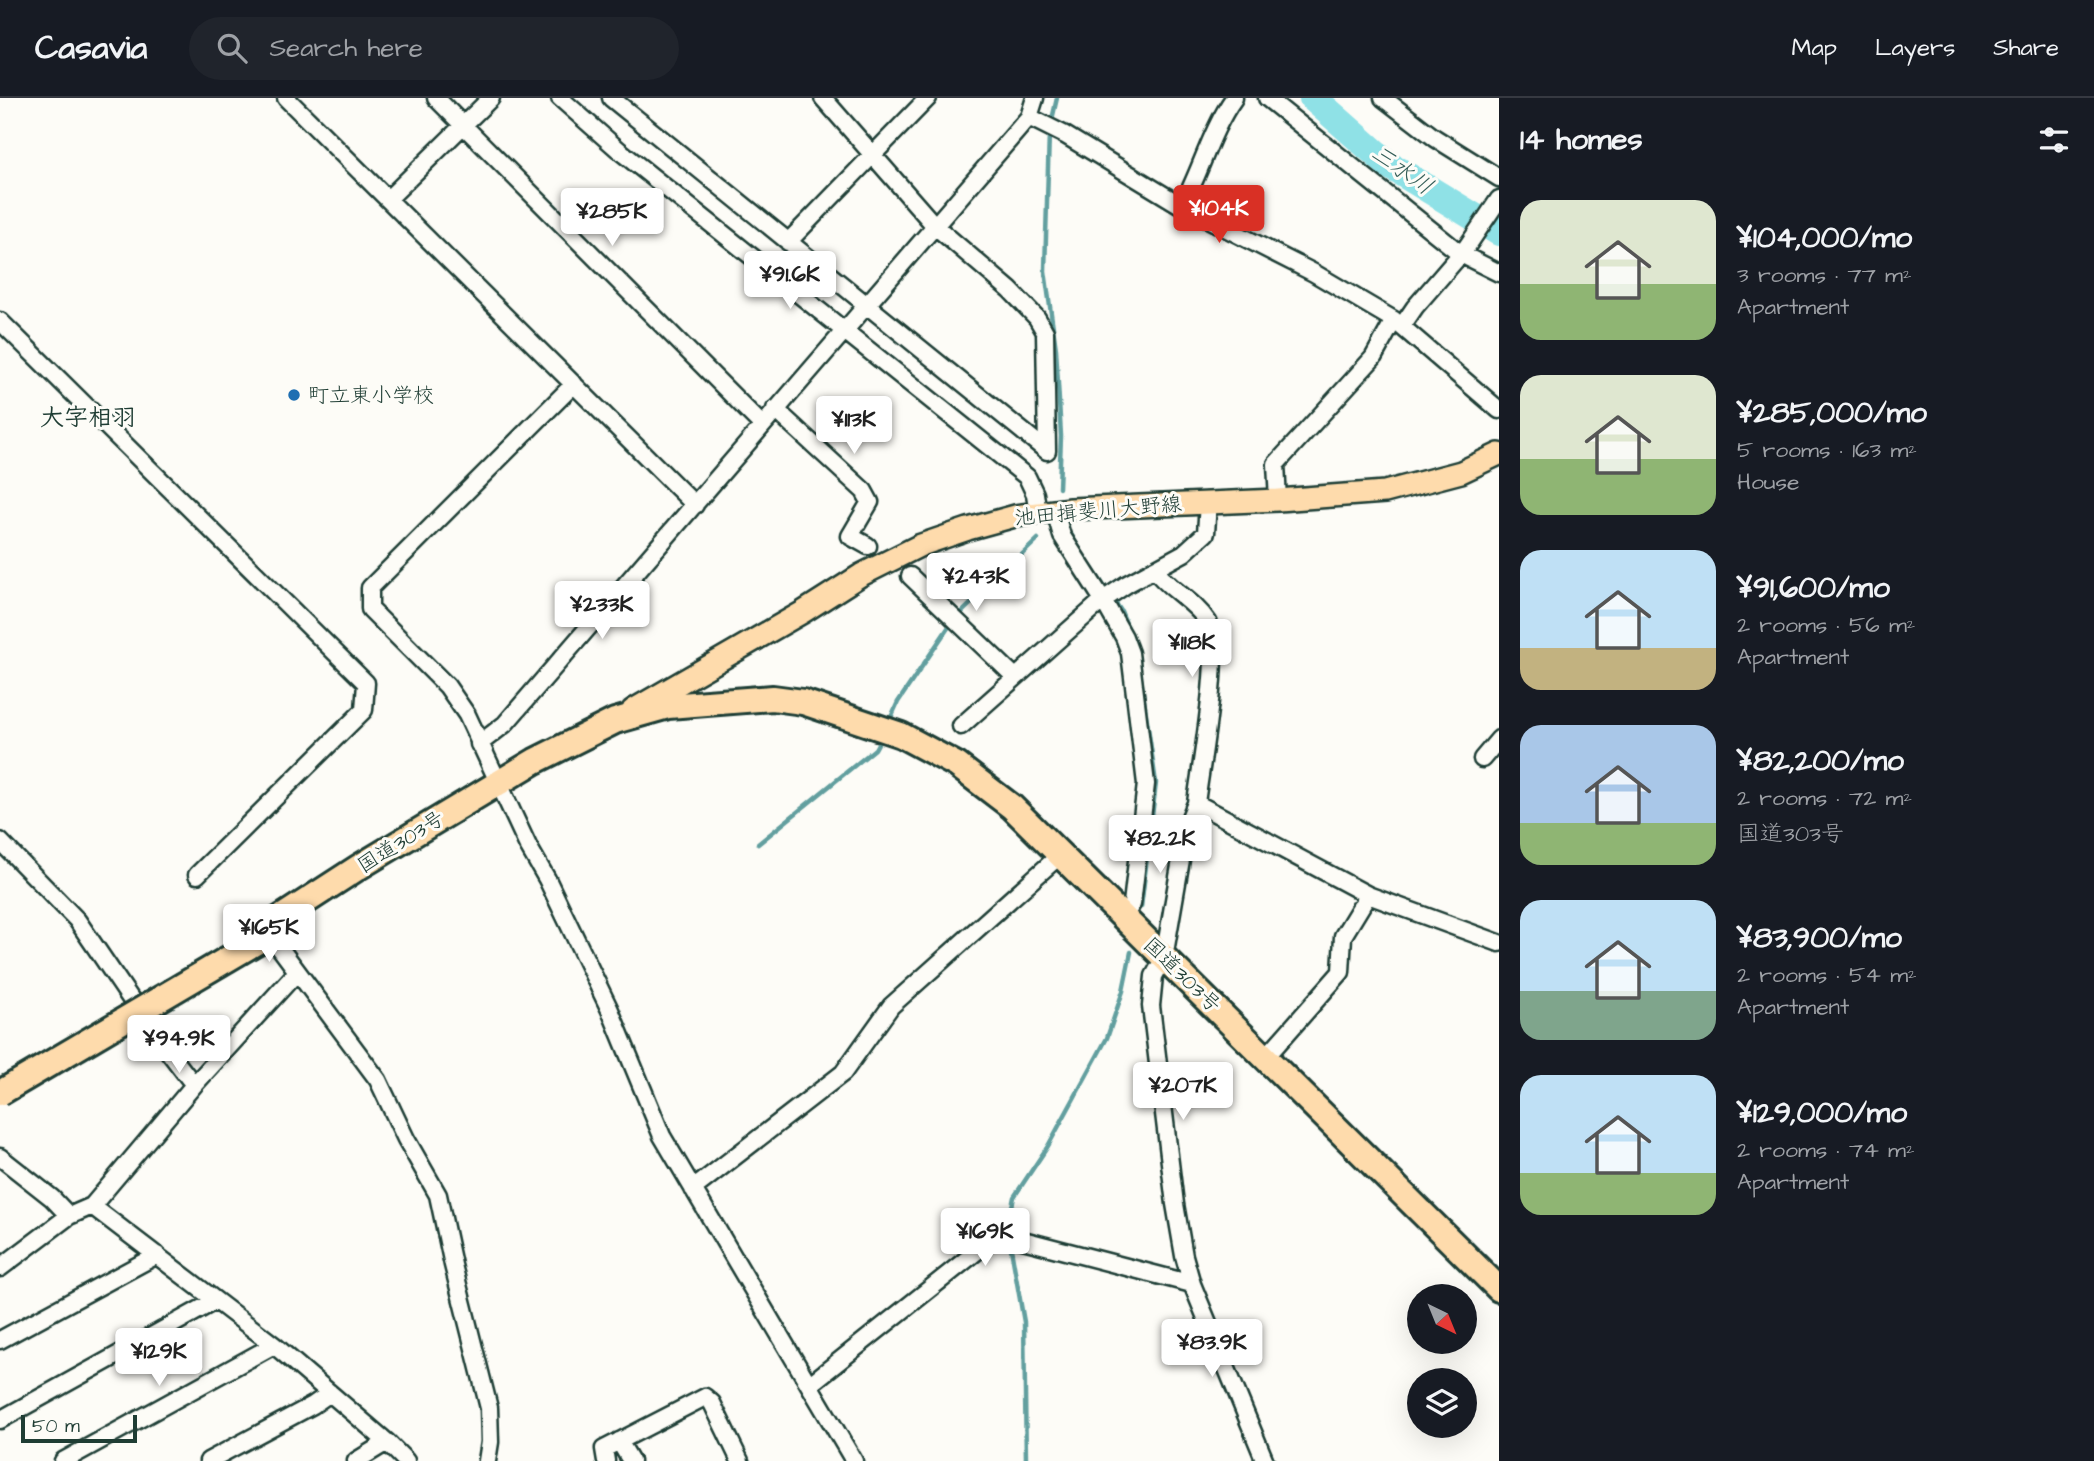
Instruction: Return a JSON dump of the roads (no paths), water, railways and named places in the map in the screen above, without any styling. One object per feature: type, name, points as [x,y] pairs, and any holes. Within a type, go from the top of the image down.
[{"type":"highway","name":"国道303号","points":[[0,1077],[366,879],[501,789],[615,721],[668,706],[723,700],[783,699],[803,702],[901,735],[957,765],[1012,807],[1499,1289]]},
{"type":"highway","name":"国道303号","points":[[501,789],[620,734],[670,720],[727,711],[830,712]]},
{"type":"highway","name":"国道303号","points":[[0,1093],[268,931]]},
{"type":"main road","name":"池田揖斐川大野線","points":[[615,721],[803,612],[861,575],[921,545],[968,528],[1015,516],[1047,512],[1385,492],[1461,472],[1499,454]]},
{"type":"street","points":[[286,98],[695,505]]},
{"type":"street","points":[[436,98],[762,425]]},
{"type":"street","points":[[388,199],[491,98]]},
{"type":"street","points":[[560,98],[620,151],[1027,477],[1035,494],[1103,600],[1130,653],[1146,783],[1132,904],[1123,918]]},
{"type":"street","points":[[611,98],[1047,451],[1045,332],[1037,318],[1010,290],[934,226],[823,98]]},
{"type":"street","points":[[788,242],[928,98]]},
{"type":"street","points":[[479,744],[505,724],[934,226],[1035,120],[1035,98]]},
{"type":"street","points":[[1182,206],[1197,180],[1222,114],[1234,98]]},
{"type":"street","points":[[1267,98],[1463,251],[1499,273]]},
{"type":"street","points":[[1383,98],[1435,138],[1499,178]]},
{"type":"street","points":[[1035,120],[1060,132],[1182,206],[1314,274],[1398,323],[1499,410]]},
{"type":"street","points":[[1278,500],[1276,464],[1373,359],[1398,323],[1463,251],[1499,199]]},
{"type":"street","points":[[0,321],[366,683],[364,710],[197,875]]},
{"type":"street","points":[[574,384],[370,588],[370,609],[447,687],[467,715],[528,846],[547,879],[610,1010],[662,1136],[854,1461]]},
{"type":"street","points":[[775,409],[864,491],[870,502],[850,536],[868,545]]},
{"type":"street","points":[[961,726],[1103,600],[1184,553],[1206,533],[1208,503]]},
{"type":"street","points":[[1154,569],[1194,605],[1210,624],[1213,657],[1196,803],[1187,825],[1164,958],[1154,976],[1151,1006],[1175,1204],[1192,1284],[1265,1461]]},
{"type":"street","points":[[910,576],[1014,677]]},
{"type":"street","points":[[1482,759],[1499,739]]},
{"type":"street","points":[[1196,803],[1368,895],[1499,943]]},
{"type":"street","points":[[0,841],[77,919],[149,1026],[194,1085]]},
{"type":"street","points":[[693,1189],[843,1073],[891,1006],[1060,855]]},
{"type":"street","points":[[1266,1058],[1340,972],[1343,936],[1368,895]]},
{"type":"street","points":[[268,931],[378,1080],[406,1139],[438,1195],[489,1408],[490,1442],[487,1461]]},
{"type":"street","points":[[0,1268],[69,1216],[92,1206],[194,1085],[297,972]]},
{"type":"street","points":[[0,1157],[52,1198],[69,1216]]},
{"type":"street","points":[[92,1206],[274,1345],[406,1461]]},
{"type":"street","points":[[809,1385],[991,1240],[1002,1237],[1019,1239],[1192,1284]]},
{"type":"street","points":[[0,1340],[157,1255]]},
{"type":"street","points":[[0,1420],[215,1301]]},
{"type":"street","points":[[63,1461],[274,1345]]},
{"type":"street","points":[[208,1461],[313,1405],[330,1393]]},
{"type":"street","points":[[606,1461],[604,1449],[705,1396],[712,1403],[740,1461]]},
{"type":"street","points":[[619,1441],[631,1461]]},
{"type":"street","points":[[356,1461],[387,1442]]},
{"type":"waterway","points":[[1051,124],[1057,98]]},
{"type":"waterway","name":"三水川","points":[[1313,98],[1389,165],[1499,232]]},
{"type":"waterway","points":[[1049,133],[1045,271],[1056,349],[1061,436],[1059,488]]},
{"type":"waterway","points":[[1071,534],[1083,555]]},
{"type":"waterway","points":[[958,616],[1038,539]]},
{"type":"waterway","points":[[1092,568],[1121,611],[1130,633]]},
{"type":"waterway","points":[[888,724],[898,702],[952,622]]},
{"type":"waterway","points":[[1138,658],[1156,783],[1141,907]]},
{"type":"waterway","points":[[758,844],[875,749],[881,738]]},
{"type":"waterway","points":[[1009,1234],[1014,1197],[1048,1146],[1107,1038],[1123,991],[1131,952]]},
{"type":"waterway","points":[[1010,1243],[1024,1322],[1026,1461]]},
{"type":"place","name":"町立東小学校","points":[[294,395]]},
{"type":"district","name":"大字相羽","points":[[88,418]]}]
